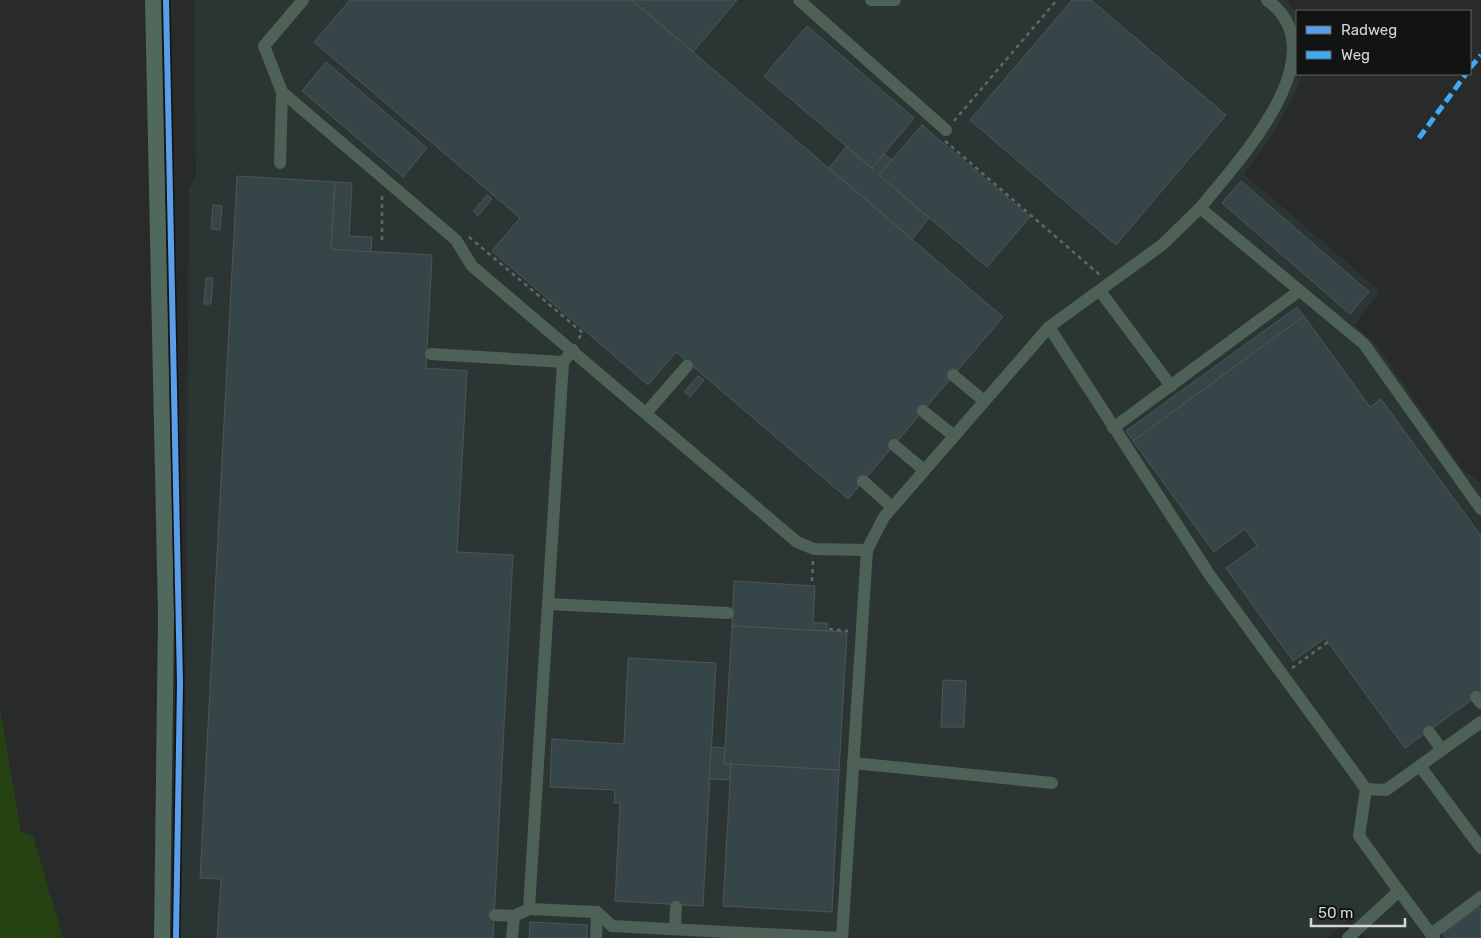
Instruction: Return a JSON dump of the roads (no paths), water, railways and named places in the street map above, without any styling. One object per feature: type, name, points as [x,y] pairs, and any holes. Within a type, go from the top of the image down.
[{"type":"main road","points":[[153,0],[166,615],[162,938]]},
{"type":"lane","points":[[280,163],[282,92],[264,46],[302,0]]},
{"type":"lane","points":[[799,0],[946,130]]},
{"type":"lane","points":[[871,0],[895,0]]},
{"type":"lane","points":[[494,915],[514,916],[529,909],[597,912],[612,926],[842,938],[867,550],[884,516],[1049,327],[1104,289],[1162,245],[1200,208],[1250,146],[1289,76],[1295,46],[1293,32],[1286,18],[1267,0]]},
{"type":"lane","points":[[282,92],[456,240],[472,266],[797,542],[814,549],[867,550]]},
{"type":"lane","points":[[1200,208],[1364,344],[1481,509]]},
{"type":"lane","points":[[1104,289],[1170,386]]},
{"type":"lane","points":[[1114,428],[1299,291]]},
{"type":"lane","points":[[1049,327],[1209,574],[1366,789],[1360,836],[1433,936],[1481,897]]},
{"type":"lane","points":[[529,909],[563,362],[573,350]]},
{"type":"lane","points":[[432,354],[563,362]]},
{"type":"lane","points":[[646,413],[687,366]]},
{"type":"lane","points":[[953,375],[984,401]]},
{"type":"lane","points":[[923,411],[954,436]]},
{"type":"lane","points":[[894,445],[924,470]]},
{"type":"lane","points":[[863,481],[892,507]]},
{"type":"lane","points":[[548,604],[728,613]]},
{"type":"lane","points":[[1366,789],[1386,790],[1481,722]]},
{"type":"lane","points":[[1429,732],[1442,750]]},
{"type":"lane","points":[[853,763],[1052,783]]},
{"type":"lane","points":[[1420,766],[1481,848]]},
{"type":"lane","points":[[1348,938],[1399,890]]},
{"type":"lane","points":[[675,929],[676,907]]},
{"type":"lane","points":[[596,938],[597,912]]},
{"type":"lane","points":[[512,938],[514,916]]}]
